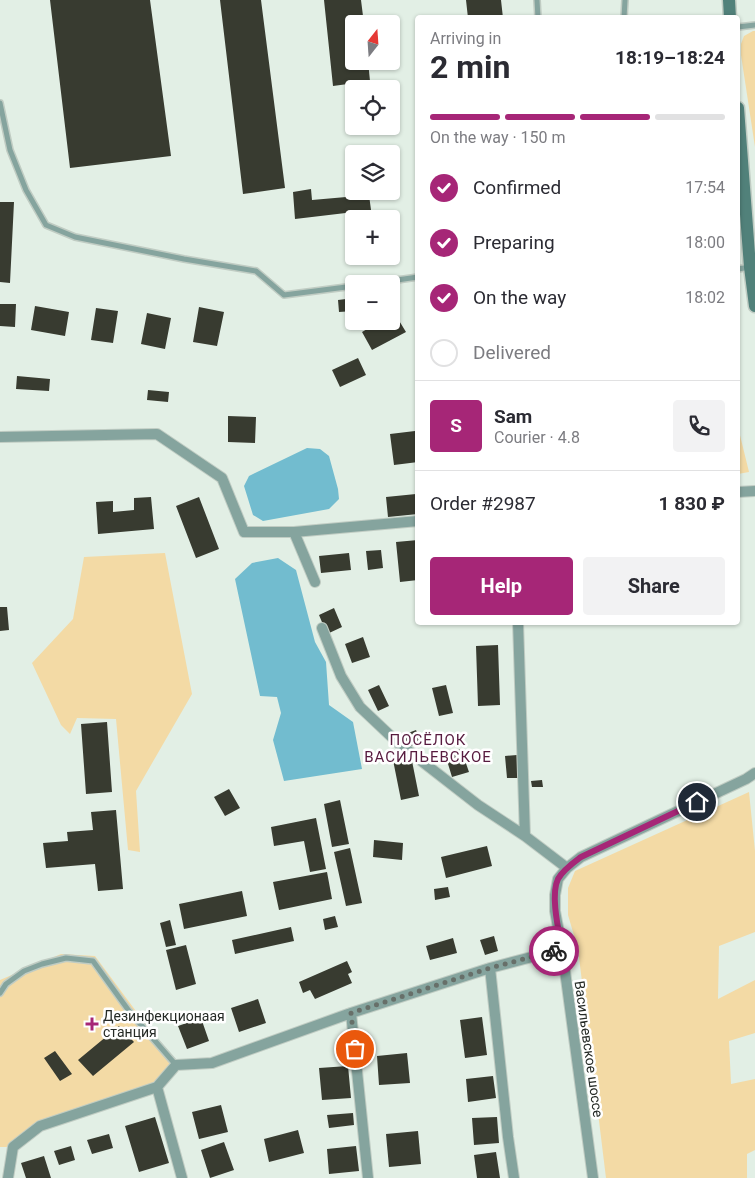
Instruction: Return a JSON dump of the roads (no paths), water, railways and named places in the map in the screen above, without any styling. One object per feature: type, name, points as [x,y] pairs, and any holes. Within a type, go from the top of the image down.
[{"type":"street","points":[[729,0],[730,15]]},
{"type":"street","points":[[740,161],[744,268],[755,306]]},
{"type":"street","points":[[0,438],[157,434],[222,478],[244,532],[294,532],[415,521]]},
{"type":"street","points":[[740,492],[755,491]]},
{"type":"street","points":[[294,532],[315,582]]},
{"type":"street","points":[[518,625],[525,836]]},
{"type":"street","points":[[322,628],[341,676],[360,707],[397,742],[478,805],[525,836],[568,868]]},
{"type":"street","name":"Васильевское шоссе","points":[[593,1178],[556,912],[555,895],[558,879],[581,857],[755,773]]},
{"type":"street","points":[[8,1178],[13,1147],[40,1126],[157,1087],[176,1065],[212,1063],[351,1013],[490,968],[562,949]]},
{"type":"street","points":[[490,968],[514,1178]]},
{"type":"street","points":[[351,1013],[368,1178]]},
{"type":"street","points":[[157,1087],[182,1178]]},
{"type":"lane","points":[[536,0],[538,15]]},
{"type":"lane","points":[[624,15],[625,0]]},
{"type":"lane","points":[[740,27],[755,26]]},
{"type":"lane","points":[[0,103],[10,150],[26,190],[46,225],[75,237],[256,271],[284,295],[345,287]]},
{"type":"lane","points":[[400,280],[415,277]]},
{"type":"lane","points":[[0,993],[6,984],[24,971],[42,964],[66,958],[92,961],[129,1011],[176,1065]]},
{"type":"water","points":[[307,448],[320,449],[329,456],[339,499],[329,509],[263,521],[253,515],[244,486],[249,476]]},
{"type":"water","points":[[278,558],[296,570],[315,642],[326,662],[329,705],[353,722],[362,769],[284,781],[273,740],[281,713],[277,697],[260,696],[235,579],[252,563]]},
{"type":"place","name":"Дезинфекционаая станция","points":[[92,1024]]},
{"type":"district","name":"ПОСЁЛОК ВАСИЛЬЕВСКОЕ","points":[[428,748]]}]
